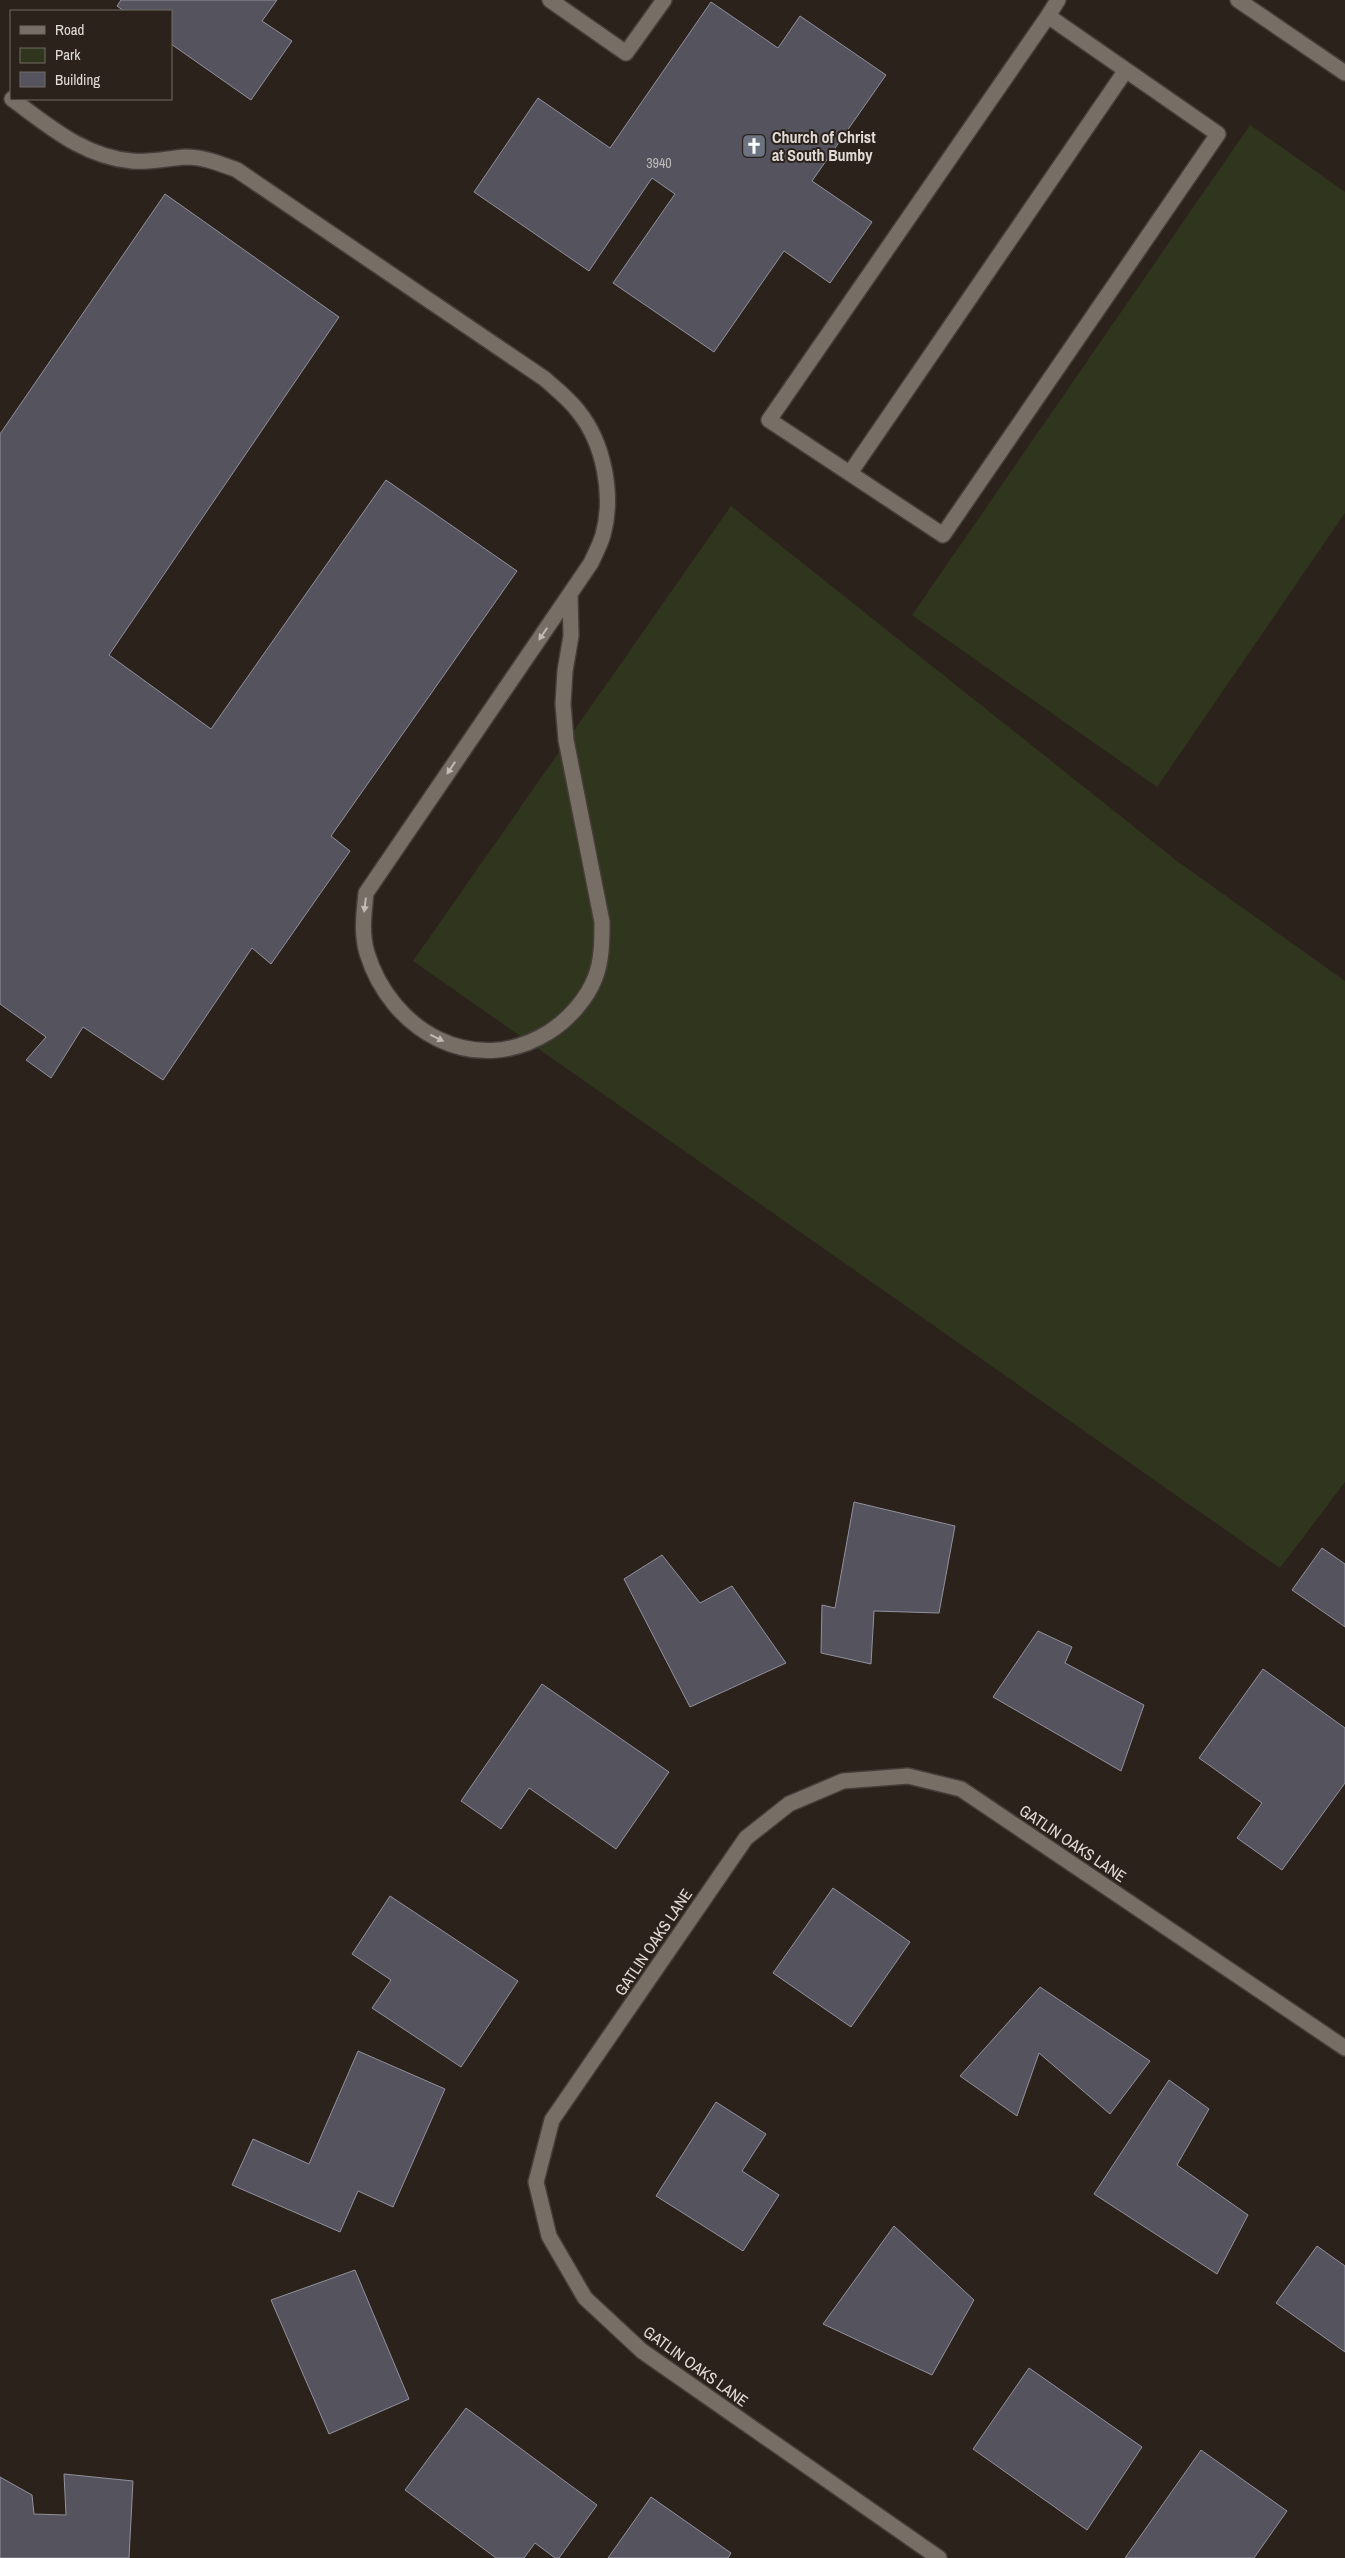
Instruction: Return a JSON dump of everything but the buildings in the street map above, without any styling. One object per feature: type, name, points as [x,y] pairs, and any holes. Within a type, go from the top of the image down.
[{"type":"street","points":[[550,0],[626,53],[664,0]]},
{"type":"street","points":[[1048,16],[1218,134],[943,535],[769,420],[1058,0]]},
{"type":"street","points":[[1238,0],[1345,73]]},
{"type":"street","points":[[850,473],[1126,70]]},
{"type":"street","points":[[0,90],[10,98]]},
{"type":"street","points":[[12,100],[70,140],[99,154],[134,161],[188,157],[212,160],[237,170],[545,379],[563,395],[588,426],[604,466],[606,483],[606,523],[603,536],[591,563],[366,893],[364,929],[367,952],[379,983],[400,1013],[421,1030],[449,1044],[478,1050],[505,1049],[533,1042],[559,1025],[580,1003],[596,978],[601,951],[602,922],[566,740],[564,713],[565,671],[571,636],[570,594]]},
{"type":"street","name":"GATLIN OAKS LANE","points":[[940,2558],[642,2351],[585,2298],[549,2236],[536,2182],[552,2120],[746,1838],[789,1804],[844,1781],[908,1776],[961,1789],[1345,2048]]},
{"type":"green space","points":[[1250,125],[1345,192],[1345,513],[1157,787],[912,615]]},
{"type":"green space","points":[[731,506],[1177,861],[1345,981],[1345,1482],[1280,1568],[413,961]]},
{"type":"place","name":"Church of Christ at South Bumby","points":[[754,146]]}]
